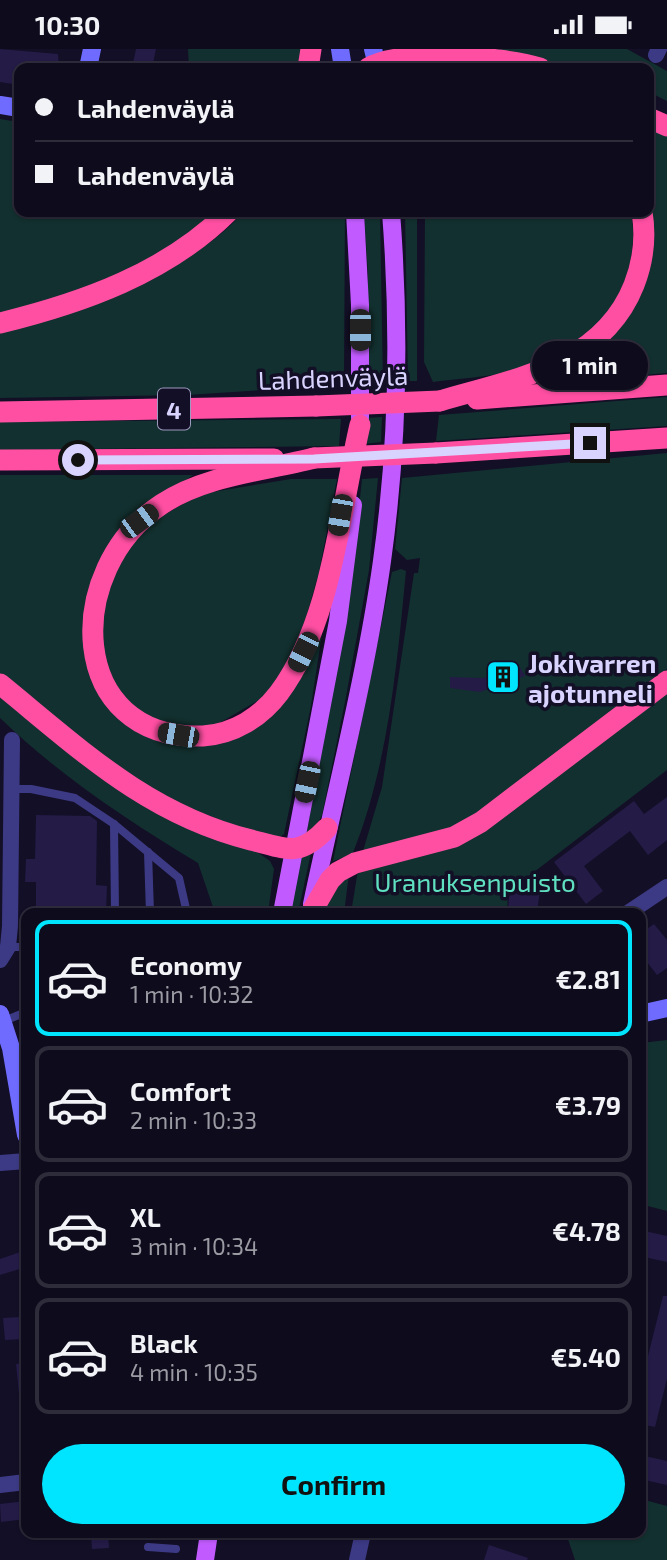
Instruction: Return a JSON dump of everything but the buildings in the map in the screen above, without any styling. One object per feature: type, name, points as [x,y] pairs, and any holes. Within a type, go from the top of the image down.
[{"type":"highway","points":[[373,62],[408,53],[455,54],[509,59],[523,63]]},
{"type":"highway","points":[[0,323],[64,305],[141,274],[202,236],[223,217]]},
{"type":"highway","points":[[440,401],[535,374],[584,349],[603,333],[629,298],[636,281],[643,243],[642,217]]},
{"type":"highway","name":"Lahdenväylä","points":[[0,412],[440,401],[667,385]]},
{"type":"highway","points":[[314,459],[212,482],[183,493],[139,521],[111,555],[94,601],[93,640],[96,660],[106,684],[135,717],[164,732],[208,736],[252,720],[279,694],[303,652],[317,614],[359,425]]},
{"type":"highway","name":"4","points":[[0,460],[314,459],[667,438]]},
{"type":"highway","points":[[314,908],[330,880],[338,872],[355,863],[454,837],[481,822],[667,681]]},
{"type":"highway","points":[[0,684],[105,770],[152,802],[209,827],[292,850],[314,842],[327,828]]},
{"type":"main road","points":[[283,908],[338,621],[359,425],[360,305],[355,217]]},
{"type":"main road","points":[[312,908],[382,561],[390,485],[396,351],[390,217]]},
{"type":"street","points":[[4,953],[12,740]]},
{"type":"street","points":[[636,908],[667,887]]},
{"type":"street","points":[[646,1013],[667,1008]]},
{"type":"street","points":[[2,1018],[21,1111]]},
{"type":"street","points":[[0,1163],[21,1161]]},
{"type":"street","points":[[0,1485],[21,1483]]},
{"type":"street","points":[[357,1560],[361,1538]]},
{"type":"lane","points":[[11,789],[31,789],[75,798],[114,824],[179,878],[186,908]]},
{"type":"lane","points":[[114,824],[115,908]]},
{"type":"lane","points":[[148,852],[150,908]]},
{"type":"lane","points":[[4,953],[21,948]]},
{"type":"lane","points":[[2,1018],[21,1013]]},
{"type":"lane","points":[[148,1547],[176,1549]]},
{"type":"green space","points":[[188,49],[304,49],[301,63],[189,63]]},
{"type":"green space","points":[[489,49],[627,49],[652,63],[547,63]]},
{"type":"green space","points":[[654,64],[667,71],[667,101],[654,94]]},
{"type":"green space","points":[[0,119],[14,121],[14,217],[211,217],[172,247],[106,282],[0,316]]},
{"type":"green space","points":[[654,126],[667,132],[667,373],[542,383],[543,377],[619,323],[648,217],[654,217]]},
{"type":"green space","points":[[238,217],[345,217],[344,383],[318,382],[318,386],[187,395],[0,398],[0,331],[97,298],[163,271],[220,235]]},
{"type":"green space","points":[[364,217],[380,217],[383,383],[367,383],[368,274]]},
{"type":"green space","points":[[405,217],[417,217],[417,381],[408,381]]},
{"type":"green space","points":[[425,217],[631,217],[631,257],[616,300],[604,319],[570,349],[549,360],[521,369],[433,382],[424,362]]},
{"type":"green space","points":[[667,397],[667,426],[436,441],[439,415]]},
{"type":"green space","points":[[382,417],[381,442],[364,444],[366,418]]},
{"type":"green space","points":[[341,419],[339,446],[0,450],[0,422]]},
{"type":"green space","points":[[667,453],[667,669],[451,833],[363,851],[382,787],[414,573],[418,573],[420,558],[407,560],[395,549],[402,478]]},
{"type":"green space","points":[[0,475],[193,475],[120,531],[88,646],[149,736],[197,747],[253,729],[328,594],[311,706],[284,834],[279,838],[249,831],[144,790],[0,677]]},
{"type":"green space","points":[[378,478],[369,570],[345,702],[322,815],[313,833],[306,836],[349,601],[362,479]]},
{"type":"green space","points":[[291,479],[337,479],[319,572],[308,611],[294,651],[276,684],[261,699],[214,726],[176,725],[150,717],[129,704],[109,676],[101,643],[108,579],[142,528],[200,494]]},
{"type":"green space","points":[[401,569],[406,571],[383,751],[352,855],[333,861],[392,572]]},
{"type":"green space","name":"Uranuksenpuisto","points":[[667,690],[667,770],[508,892],[507,908],[352,908],[358,870],[403,860]]},
{"type":"green space","points":[[0,693],[126,795],[253,849],[270,861],[274,869],[269,908],[213,908],[198,863],[95,796],[46,759],[0,718]]},
{"type":"green space","points":[[311,853],[299,908],[289,908],[299,859]]},
{"type":"green space","points":[[349,874],[345,908],[326,908],[331,892]]},
{"type":"green space","points":[[667,1040],[667,1211],[646,1206],[646,1042]]},
{"type":"green space","points":[[646,1500],[667,1506],[667,1560],[575,1560],[568,1538],[646,1538]]},
{"type":"place","name":"Jokivarren ajotunneli","points":[[503,677]]},
{"type":"route","points":[[78,460],[314,459],[590,443]]}]
